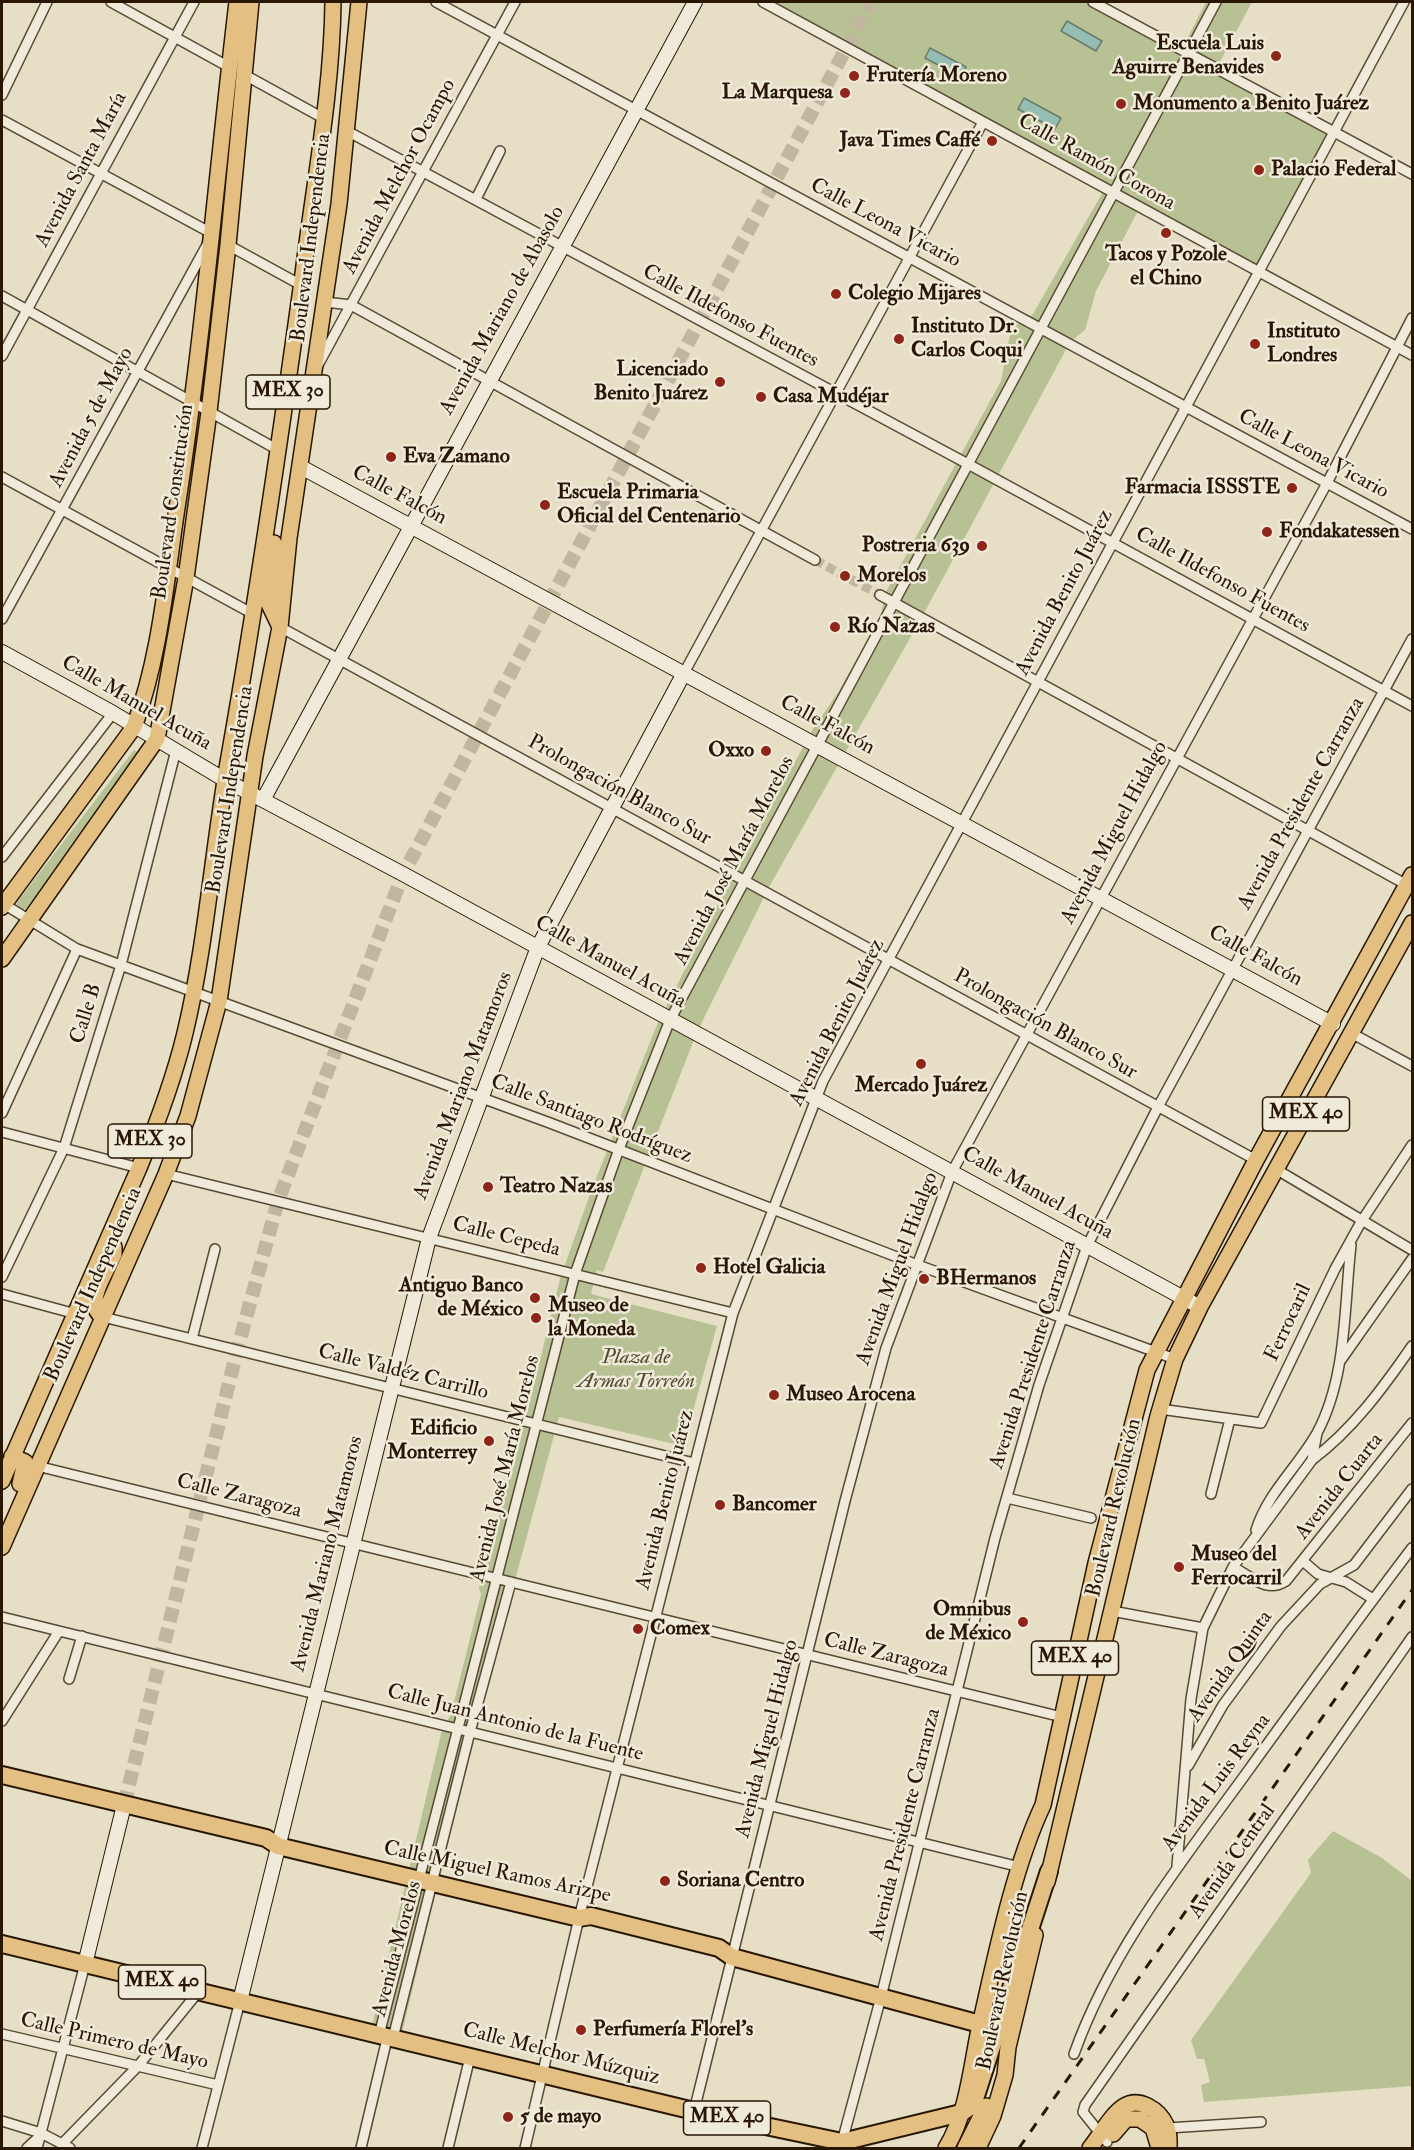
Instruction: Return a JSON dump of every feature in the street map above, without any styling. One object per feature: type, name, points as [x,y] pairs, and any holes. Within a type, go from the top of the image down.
[{"type":"highway","name":"Calle Miguel Ramos Arizpe","points":[[2,1775],[266,1838],[278,1846],[427,1882],[579,1918],[591,1916],[719,1948],[732,1958],[980,2024]]},
{"type":"highway","name":"MEX 40","points":[[961,2113],[969,2109],[978,2095],[1049,1871]]},
{"type":"highway","name":"Calle Melchor Múzquiz","points":[[2,1944],[386,2038],[842,2142],[961,2113]]},
{"type":"main road","name":"Boulevard Constitución","points":[[2,905],[134,726],[146,694],[193,404],[237,2]]},
{"type":"main road","name":"Boulevard Constitución","points":[[2,959],[157,739],[186,578],[209,412],[252,2]]},
{"type":"main road","name":"Boulevard Independencia","points":[[2,1481],[7,1455],[76,1314],[139,1168],[174,1072],[194,993],[225,780],[255,615],[280,451],[323,118],[333,2]]},
{"type":"main road","name":"Boulevard Independencia","points":[[2,1546],[166,1174],[188,1116],[219,1001],[257,797],[280,627],[289,538],[325,302],[347,131],[359,2]]},
{"type":"main road","points":[[270,519],[274,562],[269,604],[280,627]]},
{"type":"main road","name":"MEX 40","points":[[961,2113],[980,2024],[1020,1867],[1028,1838],[1043,1805],[1096,1563],[1147,1370],[1256,1160],[1411,883]]},
{"type":"main road","name":"Boulevard Revolución","points":[[978,2148],[1000,2093],[1008,2047],[1049,1871],[1160,1410],[1175,1359],[1274,1168],[1353,1034],[1413,923]]},
{"type":"main road","points":[[103,1317],[96,1309],[94,1299],[114,1254],[114,1247],[108,1239]]},
{"type":"main road","points":[[7,1455],[23,1459],[26,1467],[9,1510],[12,1524]]},
{"type":"main road","points":[[983,2050],[1043,1805]]},
{"type":"main road","points":[[965,2148],[983,2114],[1008,2047]]},
{"type":"main road","points":[[1104,2142],[1124,2106],[1134,2104],[1153,2108],[1168,2128],[1169,2148]]},
{"type":"main road","points":[[946,2148],[961,2113]]},
{"type":"main road","points":[[1090,2148],[1104,2142],[1126,2119],[1134,2118],[1147,2122],[1153,2128],[1159,2148]]},
{"type":"street","points":[[2,95],[6,80],[47,2]]},
{"type":"street","points":[[111,2],[229,67]]},
{"type":"street","name":"Avenida Santa María","points":[[2,356],[194,2]]},
{"type":"street","name":"Calle Leona Vicario","points":[[436,2],[1413,529]]},
{"type":"street","name":"Avenida Melchor Ocampo","points":[[315,370],[515,2]]},
{"type":"street","name":"Avenida Mariano de Abasolo","points":[[257,797],[339,659],[695,2]]},
{"type":"street","name":"Calle Ramón Corona","points":[[763,2],[1413,354]]},
{"type":"street","points":[[1093,2],[1413,174]]},
{"type":"street","name":"Avenida José María Morelos","points":[[386,2038],[427,1882],[458,1729],[575,1274],[619,1149],[670,1020],[1216,2]]},
{"type":"street","name":"Avenida Benito Juárez","points":[[525,2148],[579,1918],[733,1313],[816,1098],[823,1081],[1404,2]]},
{"type":"street","points":[[245,75],[323,118]]},
{"type":"street","points":[[2,120],[99,175],[213,234]]},
{"type":"street","name":"Avenida Mariano Matamoros","points":[[202,2148],[429,1238],[538,947],[983,122]]},
{"type":"street","name":"Calle Ildefonso Fuentes","points":[[347,131],[1113,542],[1413,706]]},
{"type":"street","points":[[476,199],[500,151]]},
{"type":"street","name":"Avenida 5 de Mayo","points":[[2,619],[213,234]]},
{"type":"street","points":[[228,245],[301,285]]},
{"type":"street","points":[[2,296],[280,451]]},
{"type":"street","points":[[325,302],[351,305],[815,560]]},
{"type":"street","name":"Avenida Miguel Hidalgo","points":[[694,2110],[886,1348],[915,1264],[952,1172],[1327,483],[1413,318]]},
{"type":"street","name":"Calle Falcón","points":[[301,467],[1234,968],[1333,1024]]},
{"type":"street","points":[[2,477],[255,615]]},
{"type":"street","points":[[880,595],[1176,758],[1411,883]]},
{"type":"street","name":"Prolongación Blanco Sur","points":[[280,627],[1256,1160]]},
{"type":"street","name":"Avenida Presidente Carranza","points":[[842,2142],[1007,1498],[1060,1317],[1088,1246],[1158,1107],[1413,639]]},
{"type":"street","name":"Calle Manuel Acuña","points":[[2,652],[113,713],[225,780],[538,947],[1200,1307]]},
{"type":"street","points":[[2,857],[113,713]]},
{"type":"street","name":"Calle B","points":[[2,1277],[64,1148],[121,965],[176,750]]},
{"type":"street","name":"Calle Santiago Rodríguez","points":[[2,905],[77,949],[619,1149],[915,1264],[1175,1359]]},
{"type":"street","points":[[2,1113],[77,949]]},
{"type":"street","points":[[1353,1034],[1413,1066]]},
{"type":"street","points":[[2,1132],[139,1168]]},
{"type":"street","name":"Ferrocaril","points":[[1230,1419],[1261,1423],[1351,1239],[1413,1145]]},
{"type":"street","points":[[1274,1168],[1361,1222],[1413,1250]]},
{"type":"street","name":"Calle Cepeda","points":[[166,1174],[733,1313]]},
{"type":"street","name":"Avenida Cuarta","points":[[1176,1867],[1191,1699],[1203,1628],[1233,1567],[1312,1460],[1317,1433],[1341,1361],[1351,1239]]},
{"type":"street","points":[[192,1339],[215,1249]]},
{"type":"street","points":[[1341,1361],[1413,1259]]},
{"type":"street","points":[[1329,1280],[1346,1291]]},
{"type":"street","points":[[2,1294],[76,1314]]},
{"type":"street","name":"Calle Valdéz Carrillo","points":[[103,1317],[694,1463]]},
{"type":"street","points":[[1312,1460],[1344,1433],[1384,1387],[1413,1346]]},
{"type":"street","points":[[1160,1410],[1230,1419],[1211,1494]]},
{"type":"street","name":"Avenida Cuarta","points":[[1233,1567],[1265,1586],[1279,1586],[1304,1562],[1413,1423]]},
{"type":"street","name":"Avenida Cuarta","points":[[1255,1535],[1263,1509],[1317,1433]]},
{"type":"street","name":"Calle Zaragoza","points":[[37,1466],[1062,1717]]},
{"type":"street","name":"Avenida Quinta","points":[[1186,1769],[1217,1716],[1262,1649],[1299,1605],[1329,1579],[1354,1565],[1413,1489]]},
{"type":"street","points":[[1007,1498],[1091,1518]]},
{"type":"street","name":"Avenida Luis Reyna","points":[[1074,2054],[1085,2024],[1127,1945],[1176,1867],[1413,1548]]},
{"type":"street","points":[[1304,1562],[1329,1579],[1346,1582],[1373,1599]]},
{"type":"street","name":"Avenida Morelos","points":[[361,2148],[386,2038],[427,1882],[511,1582]]},
{"type":"street","points":[[1112,1611],[1203,1628]]},
{"type":"street","name":"Calle Juan Antonio de la Fuente","points":[[2,1617],[1020,1867]]},
{"type":"street","points":[[2,1721],[59,1631]]},
{"type":"street","points":[[69,1679],[82,1636]]},
{"type":"street","name":"Avenida Central","points":[[1104,2142],[1083,2109],[1413,1637]]},
{"type":"street","points":[[37,2148],[64,2049],[124,1805]]},
{"type":"street","points":[[2,2121],[41,2134],[65,2147],[138,2066],[199,1991]]},
{"type":"street","name":"Calle Primero de Mayo","points":[[2,2034],[218,2085]]},
{"type":"street","points":[[448,2148],[470,2056]]},
{"type":"street","points":[[1168,2128],[1261,2122]]},
{"type":"street","points":[[27,2148],[41,2134]]},
{"type":"green space","name":"Plaza de Armas Torreón","points":[[763,2],[1095,2],[1183,47],[1206,2],[1252,2],[1216,69],[1330,132],[1257,270],[1140,207],[1096,291],[1085,330],[1070,342],[922,617],[769,887],[697,1032],[603,1272],[597,1270],[591,1294],[717,1326],[683,1446],[559,1417],[476,1725],[401,2037],[371,2030],[442,1730],[451,1714],[481,1594],[479,1588],[523,1429],[560,1279],[590,1194],[656,1027],[727,886],[813,729],[839,691],[880,617],[886,592],[1001,381],[1011,329],[1033,314],[1104,190]]},
{"type":"green space","points":[[134,750],[139,753],[121,786],[27,908],[22,910],[16,906],[17,902]]},
{"type":"green space","points":[[1333,1831],[1382,1858],[1412,1881],[1412,2086],[1204,2102],[1201,2085],[1210,2082],[1204,2059],[1197,2059],[1191,2040],[1311,1873],[1308,1860]]},
{"type":"water","points":[[1067,21],[1102,41],[1096,51],[1061,31]]},
{"type":"water","points":[[930,48],[966,67],[961,77],[925,58]]},
{"type":"water","points":[[1024,98],[1061,118],[1055,129],[1018,109]]},
{"type":"tunnel","points":[[124,1805],[237,1351],[278,1201],[403,874],[871,2]]},
{"type":"tunnel","points":[[815,560],[880,595]]},
{"type":"railway","points":[[1019,2148],[1412,1590]]},
{"type":"place","name":"Escuela Luis Aguirre Benavides","points":[[1276,56]]},
{"type":"place","name":"Frutería Moreno","points":[[854,76]]},
{"type":"place","name":"La Marquesa","points":[[845,93]]},
{"type":"place","name":"Monumento a Benito Juárez","points":[[1121,104]]},
{"type":"place","name":"Java Times Caffé","points":[[992,141]]},
{"type":"place","name":"Palacio Federal","points":[[1259,170]]},
{"type":"place","name":"Tacos y Pozole el Chino","points":[[1166,233]]},
{"type":"place","name":"Colegio Mijares","points":[[836,294]]},
{"type":"place","name":"Instituto Dr. Carlos Coqui","points":[[899,339]]},
{"type":"place","name":"Instituto Londres","points":[[1255,344]]},
{"type":"place","name":"Licenciado Benito Juárez","points":[[720,382]]},
{"type":"place","name":"Casa Mudéjar","points":[[761,397]]},
{"type":"place","name":"Eva Zamano","points":[[391,457]]},
{"type":"place","name":"Farmacia ISSSTE","points":[[1292,488]]},
{"type":"place","name":"Escuela Primaria Oficial del Centenario","points":[[545,505]]},
{"type":"place","name":"Fondakatessen","points":[[1267,532]]},
{"type":"place","name":"Postreria 639","points":[[982,546]]},
{"type":"place","name":"Morelos","points":[[845,576]]},
{"type":"place","name":"Río Nazas","points":[[835,627]]},
{"type":"place","name":"Oxxo","points":[[766,751]]},
{"type":"place","name":"Mercado Juárez","points":[[921,1064]]},
{"type":"place","name":"Teatro Nazas","points":[[488,1187]]},
{"type":"place","name":"Hotel Galicia","points":[[701,1268]]},
{"type":"place","name":"BHermanos","points":[[924,1279]]},
{"type":"place","name":"Antiguo Banco de México","points":[[535,1298]]},
{"type":"place","name":"Museo de la Moneda","points":[[536,1318]]},
{"type":"place","name":"Museo Arocena","points":[[774,1395]]},
{"type":"place","name":"Edificio Monterrey","points":[[489,1441]]},
{"type":"place","name":"Bancomer","points":[[720,1505]]},
{"type":"place","name":"Museo del Ferrocarril","points":[[1179,1567]]},
{"type":"place","name":"Omnibus de México","points":[[1023,1622]]},
{"type":"place","name":"Comex","points":[[638,1629]]},
{"type":"place","name":"Soriana Centro","points":[[665,1881]]},
{"type":"place","name":"Perfumería Florel's","points":[[581,2030]]},
{"type":"place","name":"5 de mayo","points":[[508,2117]]}]
